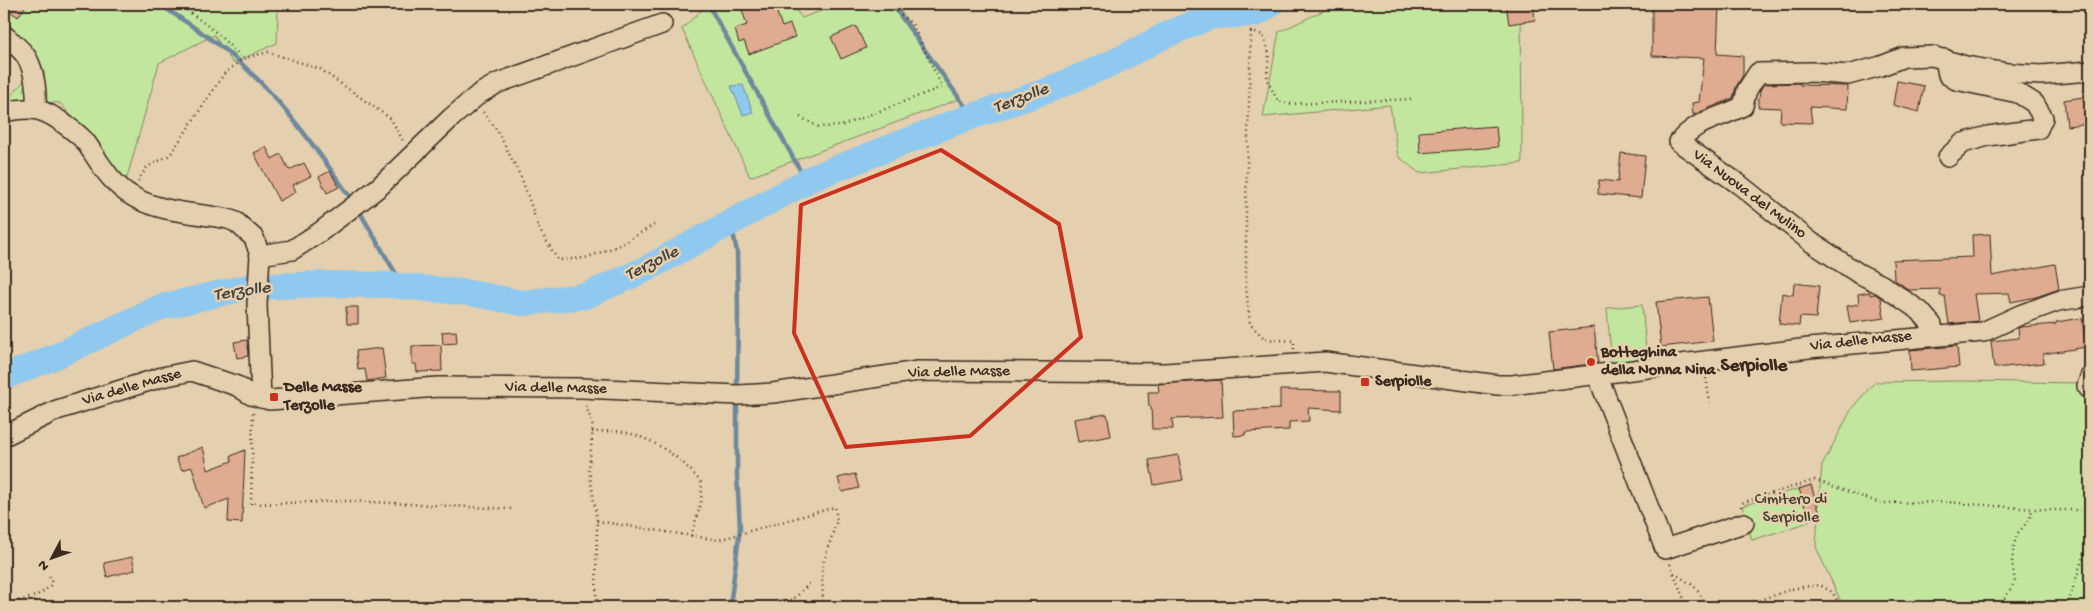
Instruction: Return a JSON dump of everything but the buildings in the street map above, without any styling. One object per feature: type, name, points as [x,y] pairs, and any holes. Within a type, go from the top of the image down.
[{"type":"street","points":[[260,258],[292,250],[320,232],[379,187],[479,94],[498,83],[662,24]]},
{"type":"street","points":[[4,35],[26,56],[31,68],[37,96],[36,109]]},
{"type":"street","name":"Via Nuova del Mulino","points":[[1934,336],[1932,325],[1920,311],[1882,285],[1858,273],[1810,242],[1740,185],[1679,142],[1688,130],[1743,106],[1747,90],[1758,73],[1812,72],[1848,75],[1881,66],[1904,57],[1932,56],[1966,66],[2008,73],[2041,75],[2090,71]]},
{"type":"street","points":[[1944,60],[1948,75],[1956,80],[2018,93],[2034,103],[2043,118],[2038,129],[1988,136],[1963,143],[1948,158]]},
{"type":"street","points":[[4,112],[36,109],[53,115],[86,142],[102,168],[129,195],[146,204],[228,219],[236,222],[254,238],[260,258],[257,305],[261,398]]},
{"type":"street","name":"Via delle Masse","points":[[4,436],[57,410],[162,377],[192,371],[220,379],[261,398],[274,400],[438,387],[581,388],[738,395],[772,393],[918,371],[1165,373],[1325,362],[1498,385],[1512,385],[1809,348],[1983,332],[2058,300],[2090,296]]},
{"type":"street","points":[[1597,374],[1664,549],[1744,524]]},
{"type":"street","points":[[2090,377],[2087,386],[2090,390]]},
{"type":"path","points":[[179,4],[216,33],[242,58]]},
{"type":"path","points":[[800,116],[819,127],[841,126],[942,87],[912,24],[888,4]]},
{"type":"path","points":[[1295,365],[1294,341],[1265,339],[1250,324],[1246,288],[1246,202],[1251,32],[1262,34],[1269,53],[1267,80],[1278,101],[1291,104],[1411,99]]},
{"type":"path","points":[[129,195],[148,167],[170,155],[224,74],[242,58],[268,52],[320,69],[391,119],[411,156]]},
{"type":"path","points":[[464,107],[479,107],[497,130],[522,179],[539,229],[558,260],[585,258],[618,246],[654,225]]},
{"type":"path","points":[[1706,378],[1710,403]]},
{"type":"path","points":[[581,388],[593,426],[589,469],[598,521],[596,607]]},
{"type":"path","points":[[261,398],[254,410],[251,504],[348,501],[513,510]]},
{"type":"path","points":[[592,432],[623,432],[670,452],[692,471],[702,484],[701,503],[691,536]]},
{"type":"path","points":[[1744,524],[1740,504],[1815,480],[1821,481],[1840,491],[1880,503],[1946,502],[2032,509],[2090,510]]},
{"type":"path","points":[[598,521],[718,540],[835,507],[837,520],[822,567],[823,607]]},
{"type":"path","points":[[1999,607],[2014,582],[2012,573],[2014,545],[2017,534],[2030,518],[2032,509]]},
{"type":"path","points":[[2067,607],[2090,535]]},
{"type":"path","points":[[1664,549],[1687,607]]},
{"type":"path","points":[[1674,573],[1694,586],[1709,607]]},
{"type":"path","points":[[4,604],[31,597],[47,590],[52,583],[49,576]]},
{"type":"path","points":[[782,607],[798,596],[811,582]]},
{"type":"path","points":[[1735,607],[1757,602],[1791,589],[1820,585],[1832,592],[1842,607]]},
{"type":"highlighted area","points":[[941,150],[1059,224],[1081,337],[970,436],[846,447],[794,333],[801,205]]},
{"type":"green space","points":[[4,4],[278,4],[277,43],[233,63],[214,35],[159,63],[126,181],[60,103],[7,100],[39,65],[4,31]]},
{"type":"green space","points":[[708,4],[791,4],[802,18],[839,4],[896,4],[959,99],[750,177],[682,29]]},
{"type":"green space","points":[[1337,4],[1521,4],[1522,163],[1419,173],[1398,156],[1390,105],[1263,117],[1279,32]]},
{"type":"green space","points":[[1642,305],[1647,362],[1612,365],[1607,308]]},
{"type":"green space","name":"Cimitero di Serpiolle","points":[[1875,382],[2077,383],[2090,389],[2090,607],[1867,607],[1842,604],[1816,547],[1818,514],[1808,517],[1809,522],[1752,540],[1742,506],[1811,485],[1818,507],[1822,466],[1852,408]]},
{"type":"water","points":[[743,85],[753,112],[743,115],[731,86]]},
{"type":"waterway","points":[[159,4],[218,44],[269,91],[298,126],[352,200]]},
{"type":"waterway","points":[[708,4],[806,181]]},
{"type":"waterway","points":[[892,4],[972,116]]},
{"type":"waterway","name":"Terzolle","points":[[4,377],[54,357],[161,307],[248,287],[324,284],[390,285],[470,293],[522,303],[585,296],[644,270],[814,177],[959,121],[1046,91],[1110,64],[1166,35],[1212,16],[1256,14],[1271,4]]},
{"type":"waterway","points":[[358,209],[403,286]]},
{"type":"waterway","points":[[731,223],[737,252],[737,392]]},
{"type":"waterway","points":[[730,607],[740,528],[737,475],[737,399]]},
{"type":"place","name":"Botteghina della Nonna Nina","points":[[1591,362]]},
{"type":"place","name":"Serpiolle","points":[[1365,382]]},
{"type":"place","name":"Delle Masse Terzolle","points":[[274,397]]},
{"type":"district","name":"Serpiolle","points":[[1754,366]]}]
